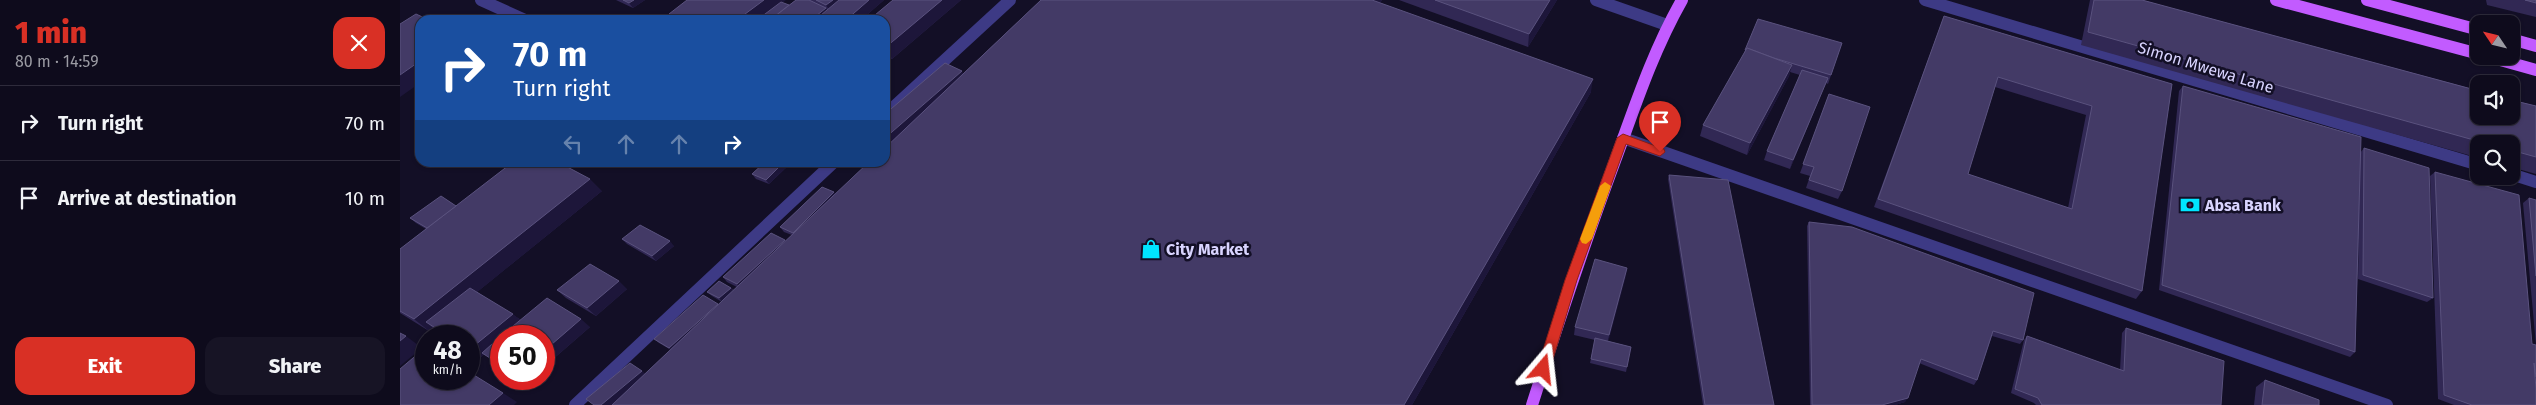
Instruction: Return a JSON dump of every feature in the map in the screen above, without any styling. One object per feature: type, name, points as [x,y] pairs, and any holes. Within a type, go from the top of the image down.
[{"type":"main road","points":[[1532,405],[1571,280],[1623,138],[1667,25],[1682,0]]},
{"type":"main road","points":[[2276,0],[2470,52]]},
{"type":"main road","points":[[2366,0],[2470,28]]},
{"type":"main road","points":[[2520,42],[2536,46]]},
{"type":"main road","points":[[2518,65],[2536,70]]},
{"type":"street","points":[[481,0],[514,15]]},
{"type":"street","points":[[890,110],[1010,0]]},
{"type":"street","points":[[1596,0],[1667,25]]},
{"type":"street","name":"Simon Mwewa Lane","points":[[1924,0],[2470,162]]},
{"type":"street","points":[[1623,138],[2387,405]]},
{"type":"street","points":[[575,405],[829,167]]},
{"type":"street","points":[[2520,177],[2536,182]]},
{"type":"building","points":[[623,0],[634,0],[629,3]]},
{"type":"building","points":[[687,0],[764,0],[744,15],[669,14]]},
{"type":"building","points":[[796,0],[809,0],[826,8],[817,15],[776,15]]},
{"type":"building","points":[[816,0],[833,0],[826,5]]},
{"type":"building","points":[[839,0],[869,0],[852,15],[821,15]]},
{"type":"building","points":[[893,0],[942,0],[890,44],[890,15],[875,15]]},
{"type":"building","name":"City Market","points":[[1041,0],[1372,0],[1593,79],[1404,405],[612,405],[864,167],[890,167],[890,143]]},
{"type":"building","points":[[1435,0],[1550,0],[1529,34]]},
{"type":"building","points":[[2094,0],[2142,0],[2470,89],[2470,125],[2520,125],[2520,102],[2536,106],[2536,157],[2520,153],[2520,135],[2470,135],[2470,139],[2088,32]]},
{"type":"building","points":[[2525,0],[2536,0],[2536,3]]},
{"type":"building","points":[[781,2],[789,5],[776,15],[764,15]]},
{"type":"building","points":[[416,14],[418,15],[415,15],[415,64],[400,75],[400,24]]},
{"type":"building","points":[[1944,16],[2172,84],[2142,291],[1878,199]],"holes":[[[1998,77],[2092,106],[2072,209],[1968,174]]]},
{"type":"building","points":[[1758,19],[1842,43],[1831,75],[1747,48],[1745,50]]},
{"type":"building","points":[[1747,48],[1792,65],[1750,143],[1703,125]]},
{"type":"building","points":[[945,63],[962,71],[890,134],[890,110]]},
{"type":"building","points":[[1802,70],[1828,78],[1793,160],[1767,151]]},
{"type":"building","points":[[2183,86],[2361,137],[2355,352],[2162,285]]},
{"type":"building","points":[[1829,94],[1870,107],[1842,191],[1809,180],[1814,167],[1803,164]]},
{"type":"building","points":[[2364,148],[2429,168],[2433,298],[2363,275]]},
{"type":"building","points":[[507,167],[567,167],[590,179],[414,319],[400,311],[400,249]]},
{"type":"building","points":[[760,167],[779,167],[766,180],[752,174]]},
{"type":"building","points":[[2435,172],[2470,182],[2470,185],[2482,185],[2519,195],[2532,344],[2536,345],[2536,377],[2534,363],[2536,405],[2472,405],[2444,395]]},
{"type":"building","points":[[1669,175],[1728,180],[1774,405],[1705,405]]},
{"type":"building","points":[[822,187],[834,192],[793,233],[780,227]]},
{"type":"building","points":[[441,196],[456,206],[427,228],[410,218]]},
{"type":"building","points":[[2529,198],[2536,200],[2536,276]]},
{"type":"building","points":[[1809,222],[1852,227],[2034,293],[2023,340],[1993,331],[1977,380],[1921,359],[1908,398],[1882,405],[1812,405]]},
{"type":"building","points":[[640,225],[670,241],[652,256],[622,239]]},
{"type":"building","points":[[771,233],[785,240],[737,284],[723,277]]},
{"type":"building","points":[[1595,259],[1627,268],[1609,335],[1575,327]]},
{"type":"building","points":[[590,264],[619,281],[587,308],[557,290]]},
{"type":"building","points":[[719,281],[731,288],[719,298],[707,292]]},
{"type":"building","points":[[470,288],[513,314],[500,325],[490,325],[490,333],[480,341],[480,325],[431,325],[426,322]]},
{"type":"building","points":[[703,295],[718,304],[669,348],[654,339]]},
{"type":"building","points":[[547,298],[581,319],[555,341],[555,325],[514,325]]},
{"type":"building","points":[[2126,328],[2224,361],[2221,405],[2042,405],[2038,398],[2015,389],[2027,336],[2124,371]]},
{"type":"building","points":[[400,333],[406,336],[400,341]]},
{"type":"building","points":[[1595,338],[1631,347],[1627,367],[1591,359]]},
{"type":"building","points":[[490,346],[490,358],[482,353]]},
{"type":"building","points":[[415,356],[415,390],[480,390],[480,379],[490,385],[490,390],[498,390],[503,393],[489,405],[400,405],[400,369]]},
{"type":"building","points":[[630,363],[642,371],[601,405],[594,405],[586,399]]},
{"type":"building","points":[[2265,380],[2319,400],[2319,405],[2262,405]]},
{"type":"slow traffic","points":[[1586,239],[1605,186]]},
{"type":"place","name":"Absa Bank","points":[[2190,205]]},
{"type":"place","name":"City Market","points":[[1151,249]]},
{"type":"route","points":[[1543,369],[1571,280],[1623,138],[1660,152]]}]
